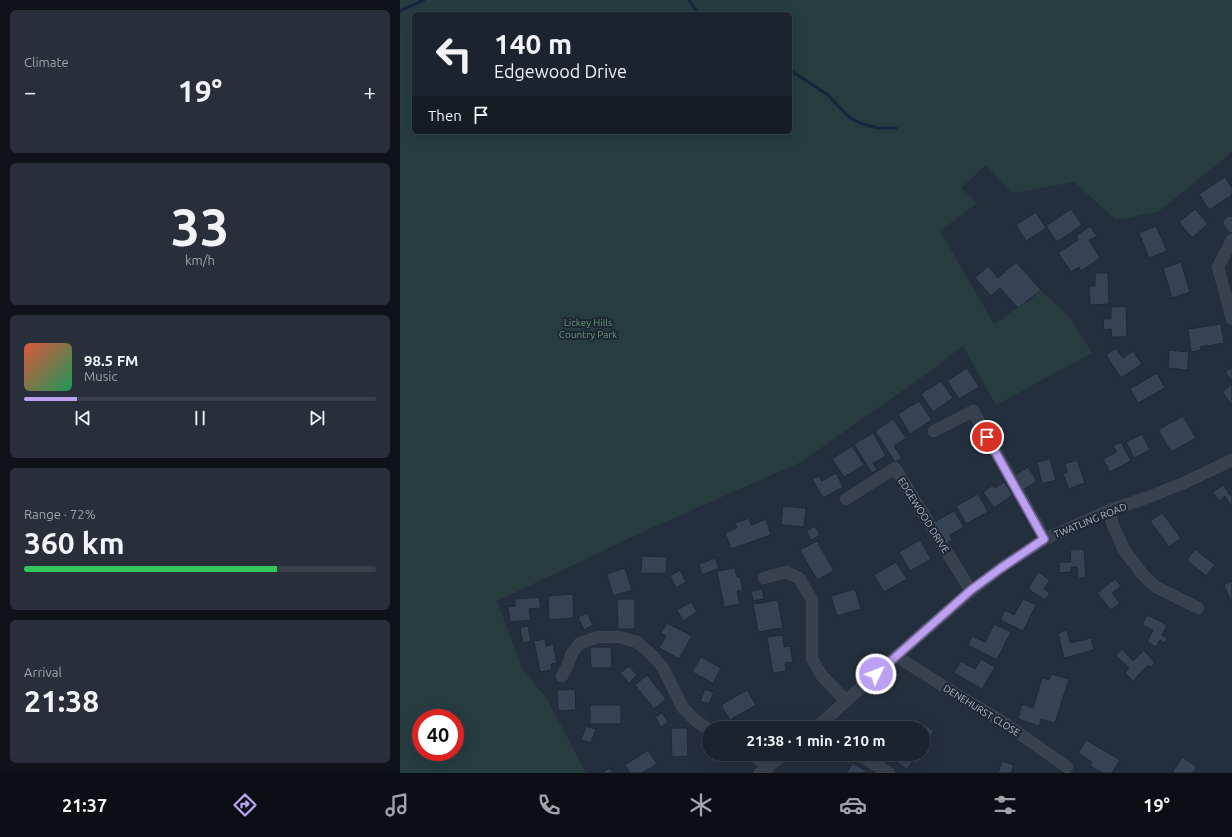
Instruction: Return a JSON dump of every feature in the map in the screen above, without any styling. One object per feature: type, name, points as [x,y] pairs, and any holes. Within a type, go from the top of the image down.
[{"type":"street","points":[[1232,240],[1218,267],[1232,319]]},
{"type":"street","points":[[934,431],[973,411],[1044,539]]},
{"type":"street","name":"TWATLING ROAD","points":[[824,721],[971,590],[1044,539],[1110,510],[1149,497],[1186,482],[1232,460]]},
{"type":"street","name":"EDGEWOOD DRIVE","points":[[846,499],[895,468],[971,590]]},
{"type":"street","points":[[1110,510],[1112,523],[1124,550],[1143,575],[1156,587],[1198,608]]},
{"type":"street","points":[[764,578],[786,572],[798,578],[812,600],[812,659],[822,676],[846,701]]},
{"type":"street","points":[[562,676],[572,653],[580,644],[598,637],[619,637],[637,642],[653,656],[663,668],[682,708],[702,725]]},
{"type":"street","name":"DENEHURST CLOSE","points":[[896,656],[1003,722],[1067,767]]},
{"type":"street","points":[[757,761],[764,770],[775,761]]},
{"type":"street","points":[[869,761],[889,773]]},
{"type":"green space","name":"Lickey Hills Country Park","points":[[400,0],[1232,0],[1232,152],[1158,212],[1116,220],[1074,182],[1013,193],[986,165],[961,188],[977,203],[940,231],[994,324],[1041,290],[1071,319],[1092,353],[996,405],[963,346],[929,372],[801,462],[647,530],[497,601],[522,668],[547,699],[586,773],[400,773]]},
{"type":"building","points":[[1225,177],[1232,188],[1232,195],[1209,210],[1199,194]]},
{"type":"building","points":[[1071,209],[1082,225],[1057,242],[1046,226]]},
{"type":"building","points":[[1195,209],[1208,224],[1192,238],[1179,222]]},
{"type":"building","points":[[1036,212],[1046,228],[1026,241],[1016,225]]},
{"type":"building","points":[[1090,226],[1097,236],[1089,240],[1100,258],[1081,271],[1079,267],[1071,272],[1058,253],[1078,240],[1076,236]]},
{"type":"building","points":[[1156,226],[1167,251],[1149,258],[1139,233]]},
{"type":"building","points":[[1016,262],[1041,290],[1018,308],[1000,288],[991,296],[975,278],[988,266],[998,278]]},
{"type":"building","points":[[1181,262],[1190,292],[1172,298],[1163,268]]},
{"type":"building","points":[[1095,273],[1108,273],[1109,304],[1090,305],[1089,286],[1095,286]]},
{"type":"building","points":[[1126,306],[1127,337],[1112,337],[1111,329],[1104,330],[1103,319],[1111,319],[1111,307]]},
{"type":"building","points":[[1221,324],[1224,343],[1200,347],[1201,350],[1191,352],[1188,329]]},
{"type":"building","points":[[1116,348],[1123,358],[1133,351],[1142,364],[1121,378],[1106,355]]},
{"type":"building","points":[[1169,350],[1189,352],[1187,370],[1168,368]]},
{"type":"building","points":[[1232,367],[1232,381],[1225,372]]},
{"type":"building","points":[[967,368],[979,387],[959,399],[947,381]]},
{"type":"building","points":[[1157,373],[1165,388],[1138,403],[1130,389]]},
{"type":"building","points":[[941,381],[953,398],[933,412],[921,394]]},
{"type":"building","points":[[1232,384],[1232,405],[1222,392]]},
{"type":"building","points":[[919,401],[932,420],[910,434],[898,414]]},
{"type":"building","points":[[1183,416],[1196,438],[1171,452],[1158,430]]},
{"type":"building","points":[[893,419],[906,438],[894,446],[902,458],[895,462],[875,431]]},
{"type":"building","points":[[873,433],[886,456],[873,463],[877,470],[872,473],[854,444]]},
{"type":"building","points":[[1142,434],[1150,450],[1134,458],[1126,442]]},
{"type":"building","points":[[1121,442],[1131,461],[1110,472],[1103,459],[1117,452],[1113,446]]},
{"type":"building","points":[[852,446],[864,465],[844,477],[832,459]]},
{"type":"building","points":[[1050,459],[1056,480],[1042,484],[1037,462]]},
{"type":"building","points":[[1077,460],[1085,483],[1069,489],[1063,474],[1067,472],[1065,464]]},
{"type":"building","points":[[1028,467],[1037,481],[1023,490],[1014,476]]},
{"type":"building","points":[[836,473],[843,487],[823,498],[812,479],[819,476],[822,481]]},
{"type":"building","points":[[1004,482],[1013,495],[994,508],[983,492],[993,485],[995,488]]},
{"type":"building","points":[[1223,485],[1230,495],[1232,494],[1232,507],[1225,496],[1219,501],[1213,492]]},
{"type":"building","points":[[978,494],[988,512],[966,524],[956,506]]},
{"type":"building","points":[[783,506],[806,508],[804,527],[781,525]]},
{"type":"building","points":[[954,511],[964,527],[950,535],[952,540],[946,543],[934,522]]},
{"type":"building","points":[[1162,513],[1181,538],[1169,547],[1150,521]]},
{"type":"building","points":[[749,518],[751,525],[766,519],[771,535],[731,549],[725,533],[737,528],[735,523]]},
{"type":"building","points":[[815,526],[820,535],[811,540],[806,531]]},
{"type":"building","points":[[920,540],[931,559],[910,571],[899,552]]},
{"type":"building","points":[[817,541],[834,571],[817,580],[800,550]]},
{"type":"building","points":[[1084,549],[1086,578],[1078,578],[1077,567],[1071,567],[1071,572],[1059,573],[1059,562],[1071,562],[1070,550]]},
{"type":"building","points":[[1195,549],[1215,565],[1206,576],[1187,560]]},
{"type":"building","points":[[642,556],[667,557],[666,574],[641,573]]},
{"type":"building","points":[[715,558],[719,568],[702,575],[699,564]]},
{"type":"building","points":[[896,562],[907,579],[884,592],[874,575]]},
{"type":"building","points":[[625,568],[632,590],[613,596],[607,574]]},
{"type":"building","points":[[735,568],[737,577],[740,577],[743,590],[737,591],[740,604],[724,607],[717,571]]},
{"type":"building","points":[[680,570],[686,582],[676,588],[670,576]]},
{"type":"building","points":[[1038,572],[1050,580],[1044,589],[1050,593],[1045,600],[1028,589]]},
{"type":"building","points":[[1115,579],[1121,586],[1112,593],[1120,603],[1111,610],[1097,593]]},
{"type":"building","points":[[1232,581],[1232,604],[1224,585]]},
{"type":"building","points":[[762,589],[764,599],[753,601],[751,591]]},
{"type":"building","points":[[855,589],[861,609],[837,616],[831,596]]},
{"type":"building","points":[[573,594],[574,618],[549,620],[548,596]]},
{"type":"building","points":[[539,597],[541,608],[529,609],[531,620],[510,622],[508,607],[515,606],[515,599]]},
{"type":"building","points":[[617,599],[635,599],[635,629],[618,629]]},
{"type":"building","points":[[1023,599],[1036,605],[1023,631],[1000,620],[1005,610],[1014,615]]},
{"type":"building","points":[[778,600],[783,628],[758,632],[753,604]]},
{"type":"building","points":[[691,602],[697,612],[683,621],[677,610]]},
{"type":"building","points":[[587,613],[593,625],[584,630],[578,617]]},
{"type":"building","points":[[1147,615],[1167,625],[1162,635],[1167,639],[1164,643],[1160,640],[1156,647],[1147,642],[1153,630],[1142,625]]},
{"type":"building","points":[[667,623],[692,636],[679,659],[659,648],[666,636],[661,633]]},
{"type":"building","points":[[994,624],[1011,632],[997,660],[968,645],[972,636],[985,642]]},
{"type":"building","points":[[528,626],[531,641],[523,643],[520,628]]},
{"type":"building","points":[[1067,630],[1070,643],[1091,638],[1094,650],[1064,658],[1058,633]]},
{"type":"building","points":[[783,635],[784,647],[790,646],[793,662],[785,663],[786,671],[773,673],[767,637]]},
{"type":"building","points":[[545,639],[546,646],[553,644],[557,663],[551,664],[552,670],[540,672],[534,641]]},
{"type":"building","points":[[590,647],[611,647],[612,668],[591,668]]},
{"type":"building","points":[[1122,649],[1133,661],[1144,650],[1154,664],[1152,667],[1148,665],[1133,681],[1125,673],[1129,668],[1116,655]]},
{"type":"building","points":[[701,657],[721,668],[713,683],[692,672]]},
{"type":"building","points":[[981,659],[995,667],[982,689],[954,673],[961,661],[975,669]]},
{"type":"building","points":[[629,666],[637,675],[629,683],[620,673]]},
{"type":"building","points":[[1051,674],[1069,679],[1055,723],[1041,719],[1039,726],[1018,719],[1022,704],[1033,708],[1042,678],[1049,680]]},
{"type":"building","points":[[647,675],[666,699],[654,709],[635,685]]},
{"type":"building","points":[[575,689],[576,710],[558,711],[557,690]]},
{"type":"building","points":[[705,689],[714,692],[709,704],[700,701]]},
{"type":"building","points":[[747,690],[756,705],[730,720],[721,705]]},
{"type":"building","points":[[590,705],[621,705],[621,724],[590,724]]},
{"type":"building","points":[[662,713],[668,722],[661,727],[655,717]]},
{"type":"building","points":[[586,726],[596,729],[591,743],[581,740]]},
{"type":"building","points":[[671,728],[687,728],[688,756],[672,757]]},
{"type":"building","points":[[930,728],[934,731],[930,736]]},
{"type":"building","points":[[1086,740],[1120,760],[1112,773],[1103,773],[1090,766],[1092,762],[1078,753]]},
{"type":"building","points":[[648,750],[657,764],[642,773],[630,773],[625,765]]},
{"type":"building","points":[[1182,757],[1197,767],[1193,773],[1172,773]]},
{"type":"building","points":[[895,761],[913,761],[907,769]]},
{"type":"building","points":[[1002,761],[1014,765],[1011,773],[998,773]]},
{"type":"building","points":[[853,763],[866,771],[865,773],[846,773]]},
{"type":"building","points":[[610,768],[613,773],[601,773]]},
{"type":"waterway","points":[[400,11],[424,0]]},
{"type":"waterway","points":[[689,0],[697,12]]},
{"type":"waterway","points":[[792,71],[828,95],[849,117],[860,123],[877,128],[896,128]]},
{"type":"route","points":[[876,674],[971,590],[1044,539],[987,437]]}]
